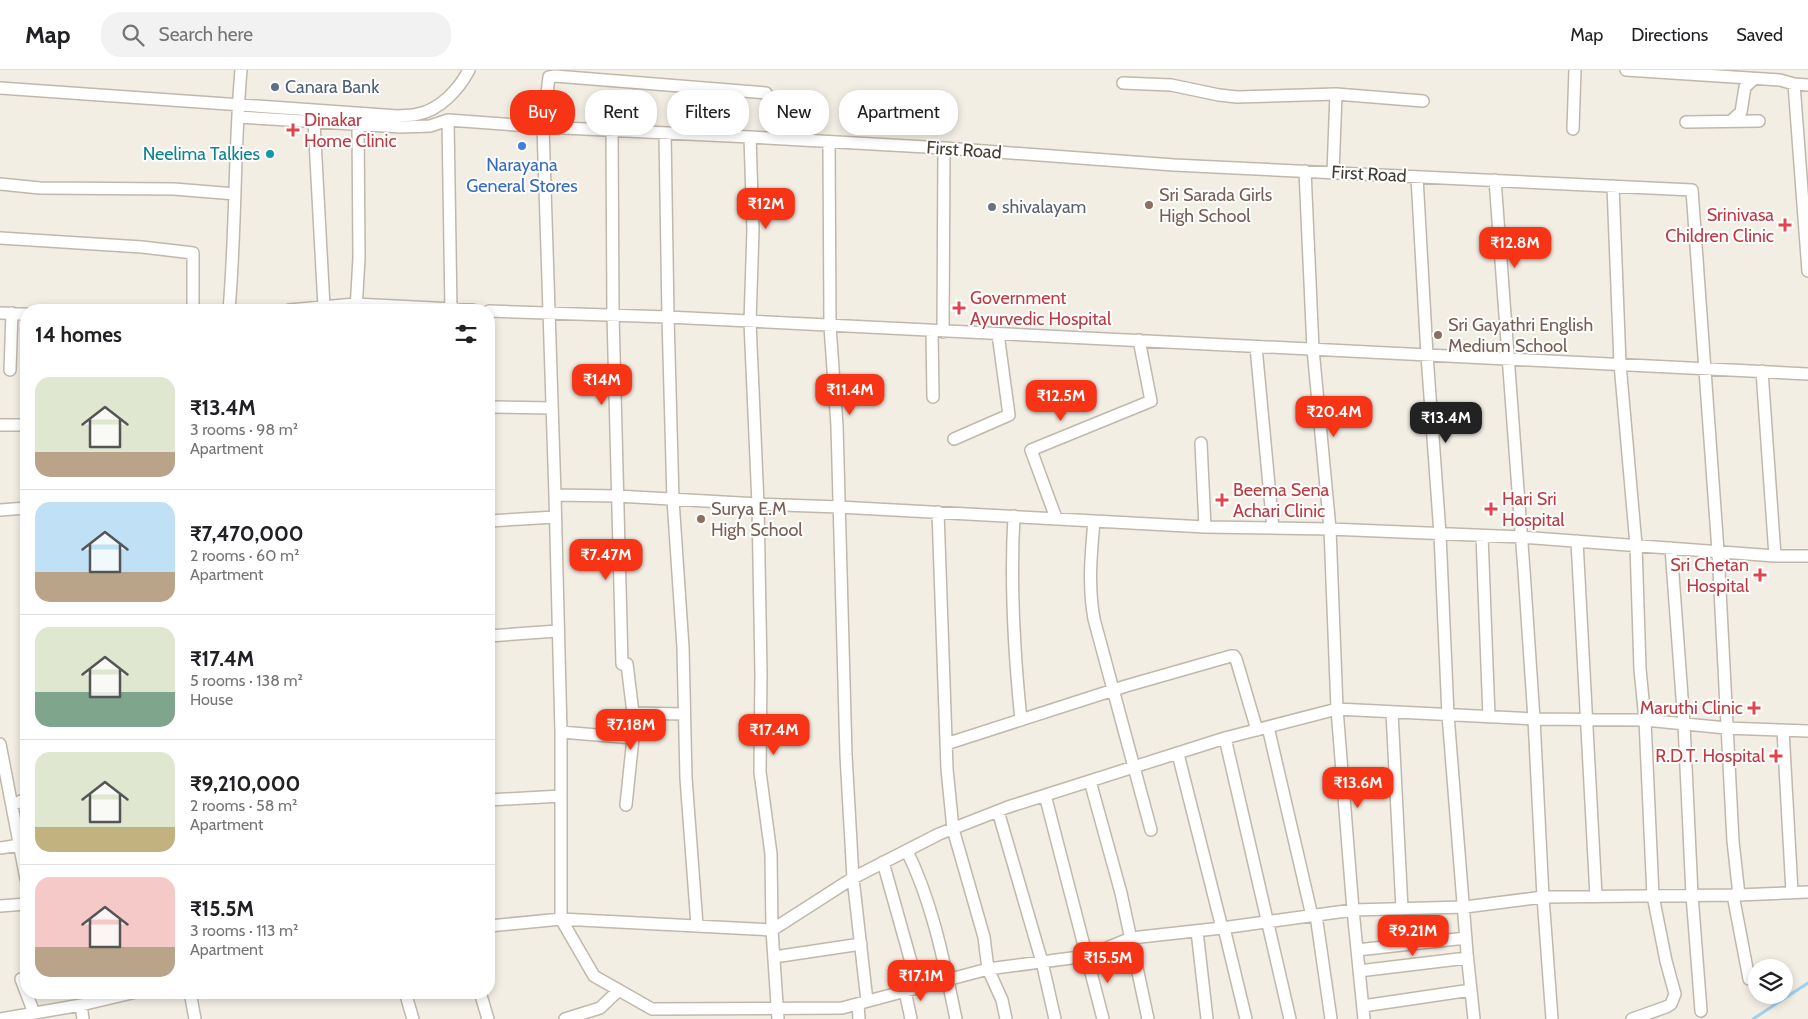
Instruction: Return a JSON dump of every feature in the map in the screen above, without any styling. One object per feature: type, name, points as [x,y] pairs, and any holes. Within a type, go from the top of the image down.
[{"type":"street","points":[[230,304],[241,70]]},
{"type":"street","points":[[0,88],[238,112],[263,107],[398,116],[420,114],[434,108],[450,96],[469,70]]},
{"type":"street","points":[[1573,129],[1575,70]]},
{"type":"street","points":[[1626,70],[1780,80],[1808,85]]},
{"type":"street","points":[[547,90],[548,80],[551,76],[759,92]]},
{"type":"street","points":[[1731,121],[1741,112],[1745,87],[1754,79]]},
{"type":"street","points":[[1123,83],[1182,86],[1219,95],[1237,97],[1336,94],[1423,101]]},
{"type":"street","points":[[1794,84],[1808,271]]},
{"type":"street","points":[[1333,172],[1336,94]]},
{"type":"street","name":"First Road","points":[[238,112],[314,122],[358,123],[401,127],[430,126],[448,120],[510,125]]},
{"type":"street","points":[[448,120],[451,304]]},
{"type":"street","points":[[1686,122],[1759,121]]},
{"type":"street","points":[[314,122],[324,304]]},
{"type":"street","points":[[356,304],[359,258],[358,123]]},
{"type":"street","name":"First Road","points":[[657,133],[944,148],[1174,165],[1692,190],[1705,368]]},
{"type":"street","points":[[665,133],[673,500],[683,647],[686,778],[698,925]]},
{"type":"street","points":[[543,135],[561,732],[561,919],[594,976],[619,990],[651,1014],[778,1014],[842,1008],[988,969],[1087,956],[1131,938],[1223,928],[1352,910],[1464,907],[1543,897],[1736,895],[1808,892]]},
{"type":"street","points":[[612,135],[613,316],[617,496],[624,664],[633,713],[633,738],[626,805]]},
{"type":"street","points":[[750,137],[753,230],[750,322],[758,504],[761,673],[760,772],[771,854],[772,930],[778,1014]]},
{"type":"street","points":[[830,142],[830,326],[837,426],[846,754],[853,878],[861,944],[862,1002],[860,1019]]},
{"type":"street","points":[[933,397],[944,148]]},
{"type":"street","points":[[1305,171],[1313,349],[1330,529],[1337,709],[1352,910],[1364,1019]]},
{"type":"street","points":[[1417,177],[1426,355],[1440,534],[1448,716],[1467,958],[1474,1019]]},
{"type":"street","points":[[1495,180],[1522,537],[1552,1019]]},
{"type":"street","points":[[0,184],[40,188],[174,189],[235,194]]},
{"type":"street","points":[[1613,186],[1620,364],[1636,545],[1640,669],[1646,720],[1653,896],[1666,961],[1675,994],[1671,1004],[1666,1007],[1632,1019]]},
{"type":"street","points":[[0,238],[142,247],[193,253],[193,304]]},
{"type":"street","points":[[495,311],[668,317],[1808,374]]},
{"type":"street","points":[[0,312],[20,314]]},
{"type":"street","points":[[10,370],[12,313]]},
{"type":"street","points":[[954,439],[1009,415],[998,334]]},
{"type":"street","points":[[1056,518],[1031,450],[1152,401],[1139,340]]},
{"type":"street","points":[[1256,347],[1273,528]]},
{"type":"street","points":[[1705,368],[1718,551],[1736,895],[1748,973]]},
{"type":"street","points":[[1762,371],[1774,556]]},
{"type":"street","points":[[495,407],[552,408]]},
{"type":"street","points":[[0,425],[20,425]]},
{"type":"street","points":[[1200,443],[1205,527]]},
{"type":"street","points":[[555,495],[617,496],[1205,527],[1330,529],[1522,537],[1774,556],[1808,556]]},
{"type":"street","points":[[0,510],[20,508]]},
{"type":"street","points":[[938,512],[946,744],[953,829],[984,936],[988,969],[1002,1000],[1006,1019]]},
{"type":"street","points":[[1014,516],[1013,595],[1021,720]]},
{"type":"street","points":[[495,521],[555,517]]},
{"type":"street","points":[[1094,521],[1090,573],[1091,602],[1152,830]]},
{"type":"street","points":[[1482,536],[1489,717]]},
{"type":"street","points":[[1577,541],[1596,896]]},
{"type":"street","points":[[1671,548],[1684,724],[1692,895],[1701,1010]]},
{"type":"street","points":[[495,636],[557,631]]},
{"type":"street","points":[[946,744],[1113,690],[1234,656],[1262,728],[1314,916],[1331,1019]]},
{"type":"street","points":[[495,925],[561,919],[772,930],[853,878],[883,862],[953,829],[998,811],[1225,738],[1337,709],[1448,716],[1646,720],[1726,728],[1808,731]]},
{"type":"street","points":[[1392,712],[1402,909]]},
{"type":"street","points":[[633,713],[684,714]]},
{"type":"street","points":[[1783,730],[1792,892]]},
{"type":"street","points":[[561,732],[633,738]]},
{"type":"street","points":[[1225,738],[1266,922],[1290,1019]]},
{"type":"street","points":[[0,744],[20,845],[0,848]]},
{"type":"street","points":[[1178,754],[1246,1019]]},
{"type":"street","points":[[1090,781],[1121,893],[1148,1019]]},
{"type":"street","points":[[1045,795],[1103,1019]]},
{"type":"street","points":[[495,800],[561,796]]},
{"type":"street","points":[[12,804],[20,801]]},
{"type":"street","points":[[998,811],[1042,962],[1055,1019]]},
{"type":"street","points":[[907,851],[918,874],[930,908],[956,1019]]},
{"type":"street","points":[[883,862],[918,988]]},
{"type":"street","points":[[0,906],[20,904]]},
{"type":"street","points":[[1197,931],[1206,1019]]},
{"type":"street","points":[[1357,950],[1466,938]]},
{"type":"street","points":[[774,956],[861,944]]},
{"type":"street","points":[[1359,971],[1467,958]]},
{"type":"street","points":[[565,1019],[600,1008],[619,990]]},
{"type":"street","points":[[1363,1006],[1471,990]]},
{"type":"street","points":[[905,991],[911,1019]]},
{"type":"street","points":[[29,999],[34,1013]]},
{"type":"street","points":[[0,1019],[15,1018],[106,999]]},
{"type":"street","points":[[191,999],[195,1019]]},
{"type":"street","points":[[407,999],[413,1019]]},
{"type":"street","points":[[482,999],[488,1019]]},
{"type":"street","points":[[80,1005],[83,1019]]},
{"type":"waterway","points":[[1753,1019],[1808,983]]},
{"type":"place","name":"Canara Bank","points":[[275,87]]},
{"type":"place","name":"Dinakar Home Clinic","points":[[293,130]]},
{"type":"place","name":"Narayana General Stores","points":[[522,146]]},
{"type":"place","name":"Neelima Talkies","points":[[270,154]]},
{"type":"place","name":"Sri Sarada Girls High School","points":[[1149,205]]},
{"type":"place","name":"shivalayam","points":[[992,207]]},
{"type":"place","name":"Srinivasa Children Clinic","points":[[1785,225]]},
{"type":"place","name":"Government Ayurvedic Hospital","points":[[959,308]]},
{"type":"place","name":"Sri Gayathri English Medium School","points":[[1438,335]]},
{"type":"place","name":"Beema Sena Achari Clinic","points":[[1222,500]]},
{"type":"place","name":"Hari Sri Hospital","points":[[1491,509]]},
{"type":"place","name":"Surya E.M High School","points":[[701,519]]},
{"type":"place","name":"Sri Chetan Hospital","points":[[1760,575]]},
{"type":"place","name":"Maruthi Clinic","points":[[1754,708]]},
{"type":"place","name":"R.D.T. Hospital","points":[[1776,756]]}]
